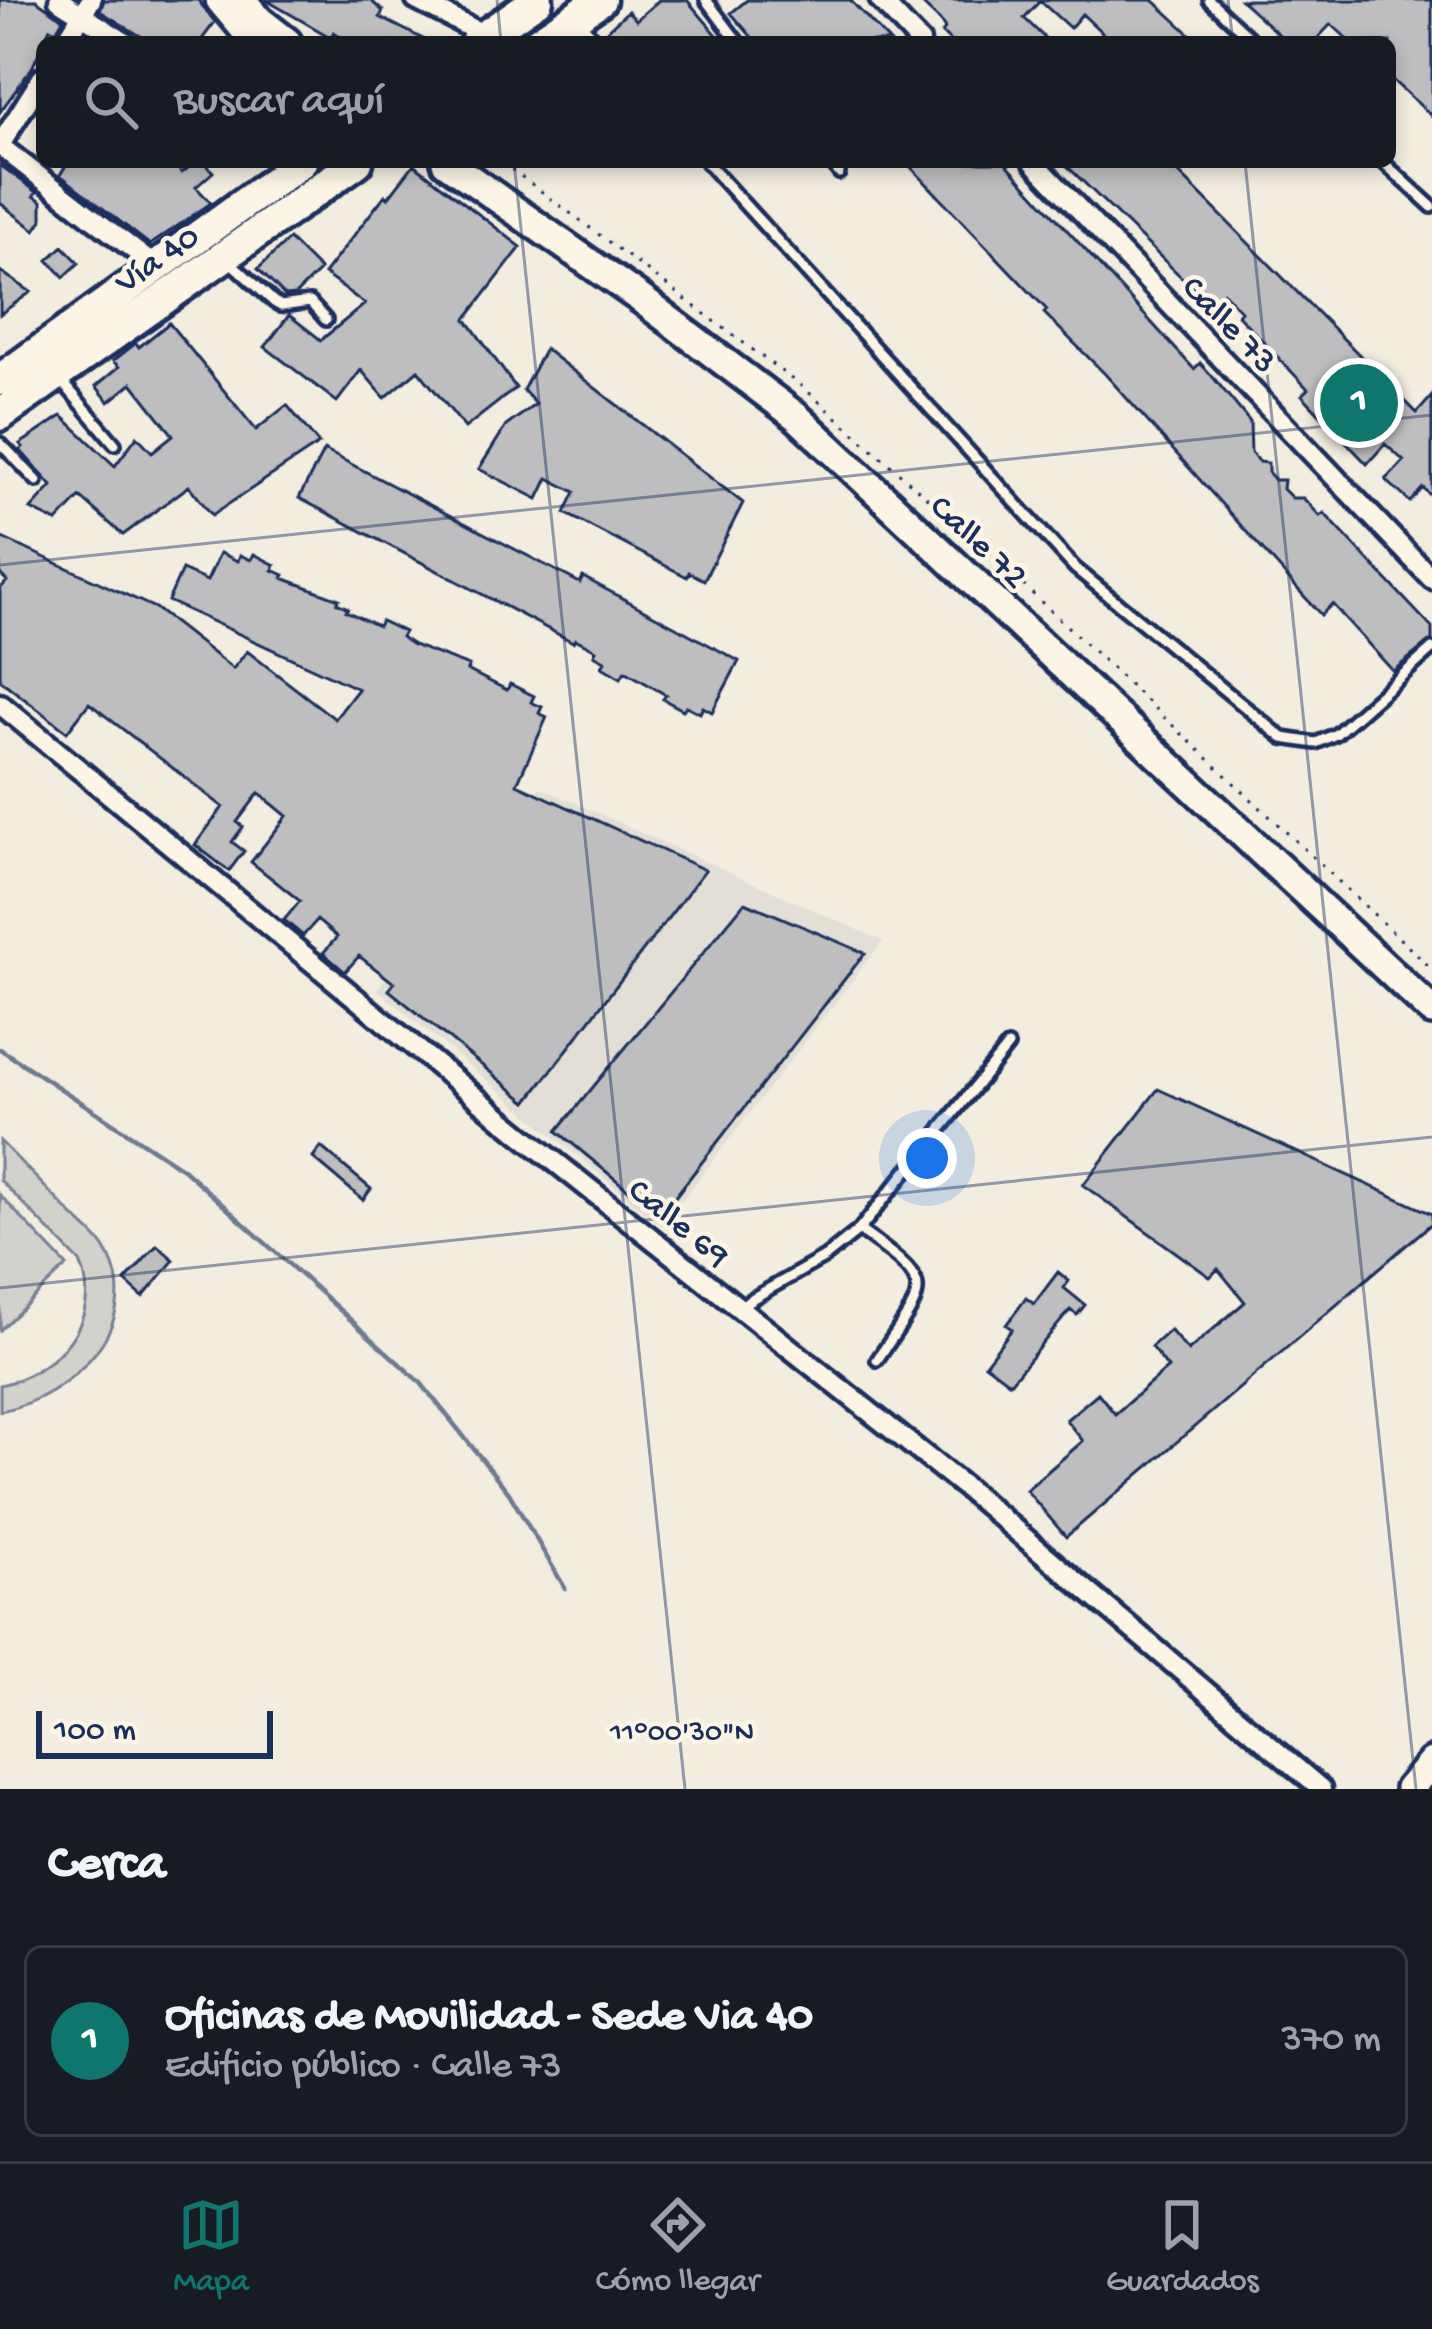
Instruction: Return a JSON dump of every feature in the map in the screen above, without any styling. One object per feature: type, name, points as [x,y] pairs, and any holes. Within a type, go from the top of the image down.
[{"type":"highway","points":[[485,36],[537,0]]},
{"type":"highway","points":[[547,36],[587,9]]},
{"type":"highway","name":"Vía 40","points":[[0,380],[293,168]]},
{"type":"highway","name":"Vía 40","points":[[0,416],[348,168]]},
{"type":"main road","points":[[220,0],[251,36]]},
{"type":"main road","points":[[242,0],[279,36]]},
{"type":"main road","name":"Calle 72","points":[[455,168],[641,298],[796,417],[1432,1011]]},
{"type":"main road","name":"Calle 72","points":[[484,168],[706,328],[867,457],[1432,988]]},
{"type":"main road","points":[[1408,1789],[1432,1762]]},
{"type":"street","points":[[59,0],[86,8],[117,36]]},
{"type":"street","points":[[416,0],[476,36]]},
{"type":"street","points":[[880,0],[914,36]]},
{"type":"street","points":[[69,36],[86,8]]},
{"type":"street","points":[[36,88],[0,146],[157,267]]},
{"type":"street","name":"Calle 73","points":[[1040,168],[1432,579]]},
{"type":"street","name":"Calle 69","points":[[0,704],[519,1133],[968,1490],[1321,1789]]},
{"type":"lane","points":[[706,0],[733,36]]},
{"type":"lane","points":[[1209,0],[1248,36]]},
{"type":"lane","points":[[711,168],[1076,568],[1283,738],[1316,743],[1336,734],[1432,649]]},
{"type":"lane","points":[[835,168],[839,173]]},
{"type":"lane","points":[[1390,168],[1432,207]]},
{"type":"lane","points":[[224,255],[274,302],[281,306],[310,302],[326,320]]},
{"type":"lane","points":[[56,375],[115,445]]},
{"type":"lane","points":[[0,442],[37,481]]},
{"type":"lane","points":[[740,1310],[859,1230],[1008,1046]]},
{"type":"lane","points":[[859,1230],[908,1265],[916,1279],[918,1299],[877,1360]]},
{"type":"path","points":[[510,168],[806,389],[987,551],[1432,969]]},
{"type":"shaded area","points":[[540,787],[883,941],[662,1226],[377,989]]},
{"type":"shaded area","points":[[0,1141],[102,1244],[116,1277],[117,1304],[109,1330],[75,1374],[26,1404],[0,1411],[0,1385],[39,1369],[70,1341],[86,1304],[86,1283],[80,1262],[0,1180]]},
{"type":"shaded area","points":[[0,1195],[67,1266],[0,1330]]},
{"type":"building","points":[[0,0],[36,0],[63,19],[56,31],[50,28],[46,36],[36,36],[32,68],[0,112]]},
{"type":"building","points":[[104,0],[198,0],[215,22],[204,36],[140,36],[100,11]]},
{"type":"building","points":[[266,0],[370,0],[383,11],[380,17],[417,36],[340,36],[334,32],[328,36]]},
{"type":"building","points":[[659,0],[687,0],[718,36],[603,34],[628,11],[636,20]]},
{"type":"building","points":[[747,0],[850,0],[884,36],[751,36],[731,13]]},
{"type":"building","points":[[918,0],[1153,0],[1191,35],[1106,36],[1082,14],[1070,28],[1040,1],[1024,18],[1043,36],[945,36],[940,21]]},
{"type":"building","points":[[1241,0],[1432,0],[1432,116],[1396,83],[1396,36],[1344,36],[1331,24],[1320,36],[1280,36]]},
{"type":"building","points":[[0,165],[42,201],[42,220],[35,230],[0,203]]},
{"type":"building","points":[[64,168],[177,168],[182,173],[188,168],[209,168],[213,172],[196,187],[211,203],[150,245],[60,175]]},
{"type":"building","points":[[411,168],[419,168],[521,247],[466,319],[516,388],[465,428],[418,370],[385,398],[361,370],[337,402],[265,347],[289,315],[321,340],[365,304],[324,274],[385,195],[388,198]]},
{"type":"building","points":[[912,168],[1010,168],[1194,369],[1200,363],[1212,376],[1250,422],[1251,453],[1259,462],[1268,463],[1275,480],[1284,480],[1283,489],[1292,498],[1303,498],[1320,516],[1324,513],[1432,628],[1432,640],[1393,671],[1332,604],[1321,615],[1105,374],[1044,313],[1047,310]]},
{"type":"building","points":[[1069,168],[1174,168],[1417,413],[1432,396],[1432,497],[1423,488],[1410,502],[1386,480],[1404,461],[1385,444],[1367,464],[1302,395],[1308,389],[1238,315],[1241,311],[1223,292],[1210,305]]},
{"type":"building","points":[[289,239],[320,270],[295,295],[285,296],[258,269]]},
{"type":"building","points":[[63,246],[79,263],[64,277],[48,260]]},
{"type":"building","points":[[0,271],[31,292],[0,314]]},
{"type":"building","points":[[169,323],[256,430],[287,405],[319,444],[212,515],[189,486],[123,535],[80,497],[57,522],[31,509],[52,486],[20,450],[20,444],[62,416],[115,466],[137,436],[152,452],[173,435],[132,383],[109,402],[96,386],[119,367],[113,361]]},
{"type":"building","points":[[545,349],[743,503],[704,580],[689,572],[687,577],[565,513],[575,492],[548,478],[538,499],[479,469],[506,426],[536,404],[523,390]]},
{"type":"building","points":[[324,450],[580,583],[583,577],[739,661],[712,712],[703,707],[700,713],[686,706],[683,710],[625,671],[621,678],[602,667],[605,661],[594,655],[596,650],[299,498]]},
{"type":"building","points":[[0,537],[155,608],[233,669],[247,651],[335,719],[358,689],[168,601],[182,570],[207,581],[220,553],[238,561],[240,555],[251,560],[254,554],[275,565],[273,570],[283,578],[339,599],[337,603],[346,611],[404,632],[401,637],[413,645],[469,666],[467,670],[507,690],[510,684],[534,696],[531,702],[542,707],[539,713],[547,717],[517,784],[705,870],[527,1102],[389,990],[394,983],[359,956],[345,972],[323,953],[337,937],[317,920],[303,936],[284,920],[300,901],[251,862],[287,816],[259,793],[237,822],[243,827],[232,842],[244,851],[229,871],[195,845],[223,807],[89,703],[67,732],[0,680],[0,589],[7,581],[0,574]]},
{"type":"building","points":[[745,902],[865,953],[660,1216],[557,1131]]},
{"type":"building","points":[[1158,1089],[1432,1214],[1432,1223],[1066,1537],[1026,1490],[1083,1441],[1066,1420],[1098,1393],[1115,1414],[1168,1368],[1151,1347],[1170,1330],[1188,1351],[1245,1302],[1218,1269],[1210,1277],[1083,1185]]},
{"type":"building","points":[[321,1147],[371,1189],[363,1200],[313,1158]]},
{"type":"building","points":[[157,1245],[174,1260],[143,1297],[125,1281]]},
{"type":"building","points":[[1058,1272],[1069,1281],[1064,1288],[1085,1305],[1077,1315],[1070,1310],[1010,1383],[985,1364],[1012,1329],[1006,1325],[1026,1298],[1034,1304]]},
{"type":"waterway","points":[[0,1049],[183,1169],[421,1383],[509,1493],[565,1588]]},
{"type":"place","name":"Oficinas de Movilidad - Sede Via 40","points":[[1359,403]]}]
